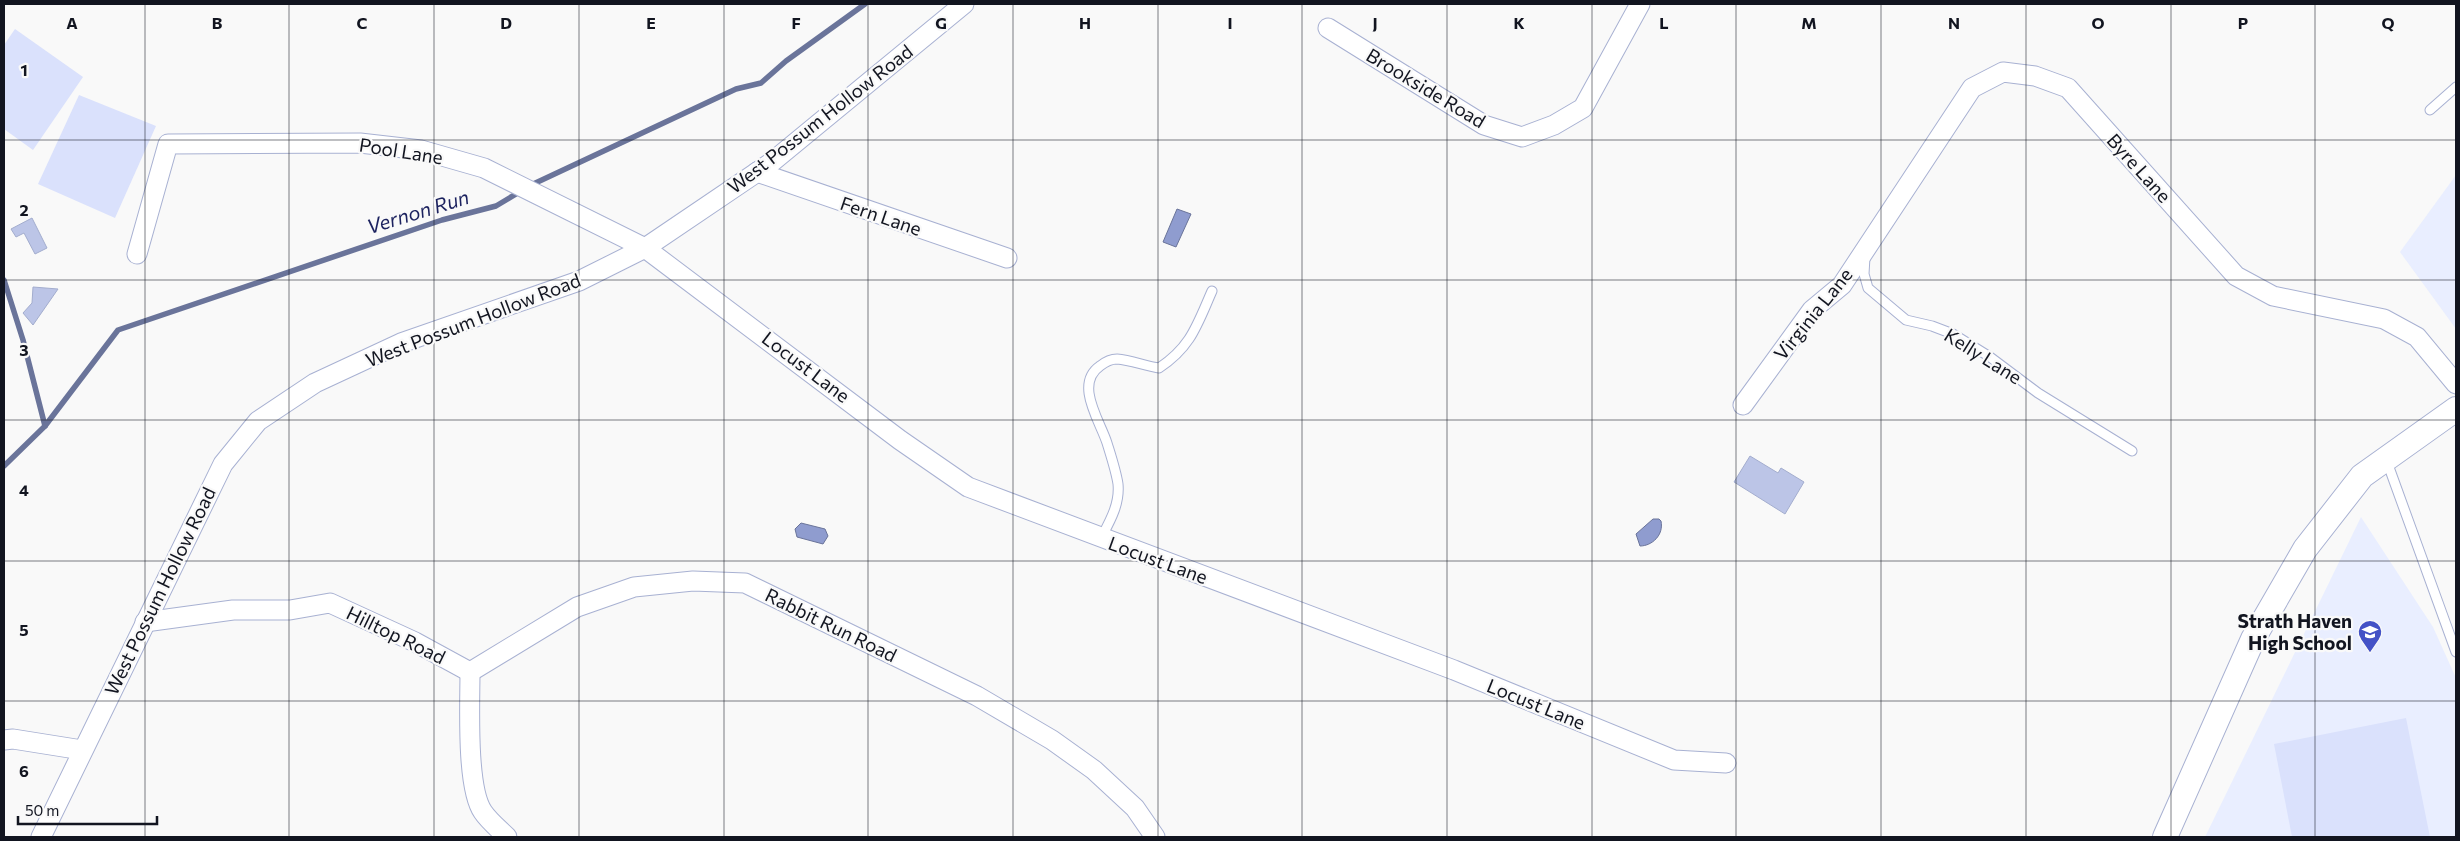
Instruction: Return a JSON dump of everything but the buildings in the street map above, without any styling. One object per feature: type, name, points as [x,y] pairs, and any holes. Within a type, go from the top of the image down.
[{"type":"street","name":"West Possum Hollow Road","points":[[41,837],[223,464],[258,422],[315,383],[401,343],[579,281],[645,248],[757,172],[964,4]]},
{"type":"street","name":"Brookside Road","points":[[1328,28],[1484,125],[1522,137],[1554,125],[1582,108],[1640,4]]},
{"type":"street","name":"Byre Lane","points":[[1865,247],[1972,88],[2003,72],[2035,76],[2068,88],[2236,276],[2272,296],[2384,319],[2417,337],[2456,384]]},
{"type":"street","name":"Pool Lane","points":[[137,254],[168,144],[360,143],[421,150],[484,168],[645,248]]},
{"type":"street","name":"Fern Lane","points":[[757,172],[1007,258]]},
{"type":"street","name":"Virginia Lane","points":[[1743,405],[1812,310],[1842,285],[1865,247]]},
{"type":"street","name":"Locust Lane","points":[[645,248],[900,440],[968,488],[1454,670],[1674,760],[1726,763]]},
{"type":"street","points":[[2165,837],[2253,639],[2305,549],[2362,476],[2456,409]]},
{"type":"street","name":"Rabbit Run Road","points":[[470,672],[577,607],[634,587],[693,581],[745,583],[977,696],[1052,740],[1094,770],[1135,808],[1155,837]]},
{"type":"street","name":"Hilltop Road","points":[[145,622],[233,610],[290,610],[330,603],[415,642],[470,672]]},
{"type":"street","points":[[470,672],[470,725],[474,785],[482,811],[506,837]]},
{"type":"street","points":[[4,740],[13,739],[82,750]]},
{"type":"lane","points":[[2430,110],[2456,87]]},
{"type":"lane","name":"Kelly Lane","points":[[1865,247],[1864,274],[1868,288],[1906,320],[1932,326],[1953,334],[1990,357],[2038,393],[2132,451]]},
{"type":"lane","points":[[1100,538],[1117,505],[1118,485],[1107,442],[1088,391],[1089,378],[1094,370],[1106,362],[1117,359],[1159,368],[1174,358],[1188,343],[1212,291]]},
{"type":"lane","points":[[2386,459],[2456,652]]},
{"type":"shaded area","points":[[15,29],[83,77],[33,150],[4,129],[4,45]]},
{"type":"shaded area","points":[[79,95],[156,126],[115,218],[38,184]]},
{"type":"shaded area","points":[[2456,175],[2456,329],[2400,252]]},
{"type":"shaded area","name":"Strath Haven High School","points":[[2361,517],[2433,627],[2456,678],[2456,837],[2205,837]]},
{"type":"shaded area","points":[[2406,718],[2430,837],[2292,837],[2274,744]]},
{"type":"water","points":[[1177,209],[1191,214],[1176,247],[1163,242]]},
{"type":"water","points":[[1653,519],[1661,521],[1661,531],[1653,542],[1640,546],[1636,534]]},
{"type":"water","points":[[801,523],[825,529],[828,536],[823,544],[797,537],[795,529]]},
{"type":"waterway","name":"Vernon Run","points":[[529,186],[736,89],[761,83],[786,61],[865,4]]},
{"type":"waterway","name":"Vernon Run","points":[[4,466],[45,426],[118,330],[442,220],[496,206],[521,191]]},
{"type":"waterway","points":[[4,280],[23,340],[45,426]]},
{"type":"place","name":"Strath Haven High School","points":[[2370,653]]}]
